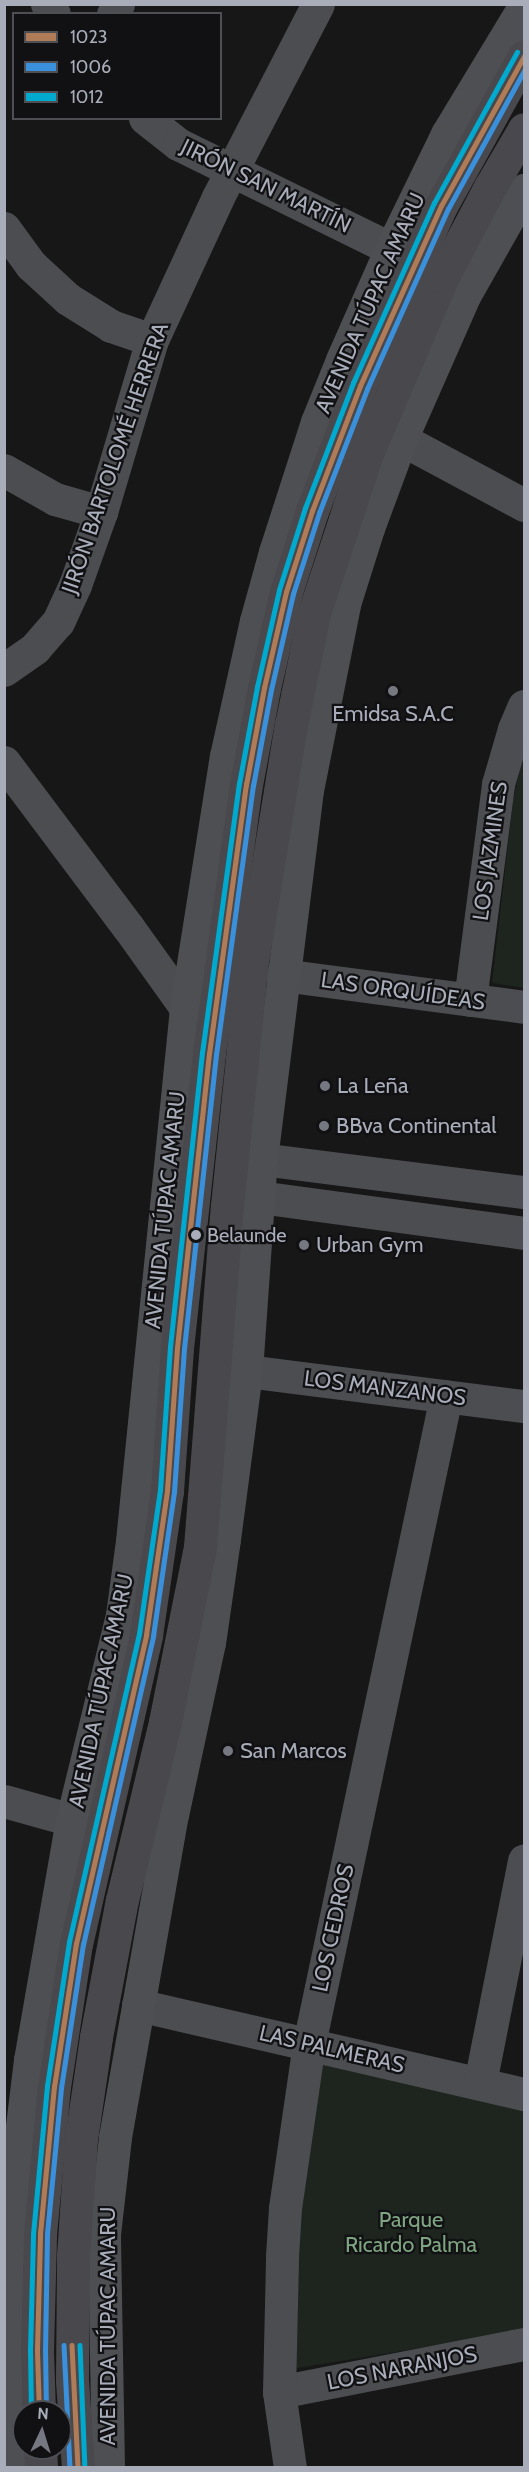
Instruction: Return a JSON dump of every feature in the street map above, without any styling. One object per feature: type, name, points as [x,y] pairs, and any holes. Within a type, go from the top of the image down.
[{"type":"highway","name":"AVENIDA TÚPAC AMARU","points":[[39,2400],[37,2351],[40,2234],[54,2087],[76,1944],[146,1635],[168,1491],[177,1348],[202,1116],[195,1053],[264,688],[286,592],[335,448],[404,284],[471,150],[525,56]]},
{"type":"highway","name":"AVENIDA TÚPAC AMARU","points":[[78,2468],[72,2381],[74,2256],[81,2139],[96,2037],[122,1900],[165,1722],[200,1547],[228,1187],[251,968],[291,725],[314,613],[367,453],[421,323],[467,229],[525,129]]},
{"type":"main road","name":"AVENIDA TÚPAC AMARU","points":[[186,1008],[214,820],[256,621],[275,552],[317,422],[391,249],[447,134],[525,7]]},
{"type":"main road","name":"AVENIDA TÚPAC AMARU","points":[[108,2468],[104,2356],[104,2234],[114,2138],[172,1815],[209,1642],[246,1371],[261,1159],[282,975],[307,790],[344,604],[368,528],[401,439],[465,294],[525,190]]},
{"type":"main road","name":"AVENIDA TÚPAC AMARU","points":[[15,2468],[7,2376],[18,2159],[30,2060],[72,1820],[122,1615],[195,1053]]},
{"type":"street","name":"JIRÓN BARTOLOMÉ HERRERA","points":[[4,670],[35,648],[58,622],[75,585],[101,513],[152,340],[234,169],[318,4]]},
{"type":"street","name":"JIRÓN SAN MARTÍN","points":[[148,120],[178,144],[234,169],[391,249]]},
{"type":"street","points":[[4,228],[31,265],[68,299],[111,326],[152,340]]},
{"type":"street","points":[[401,439],[525,505]]},
{"type":"street","points":[[4,470],[55,499],[101,513]]},
{"type":"street","name":"LOS JAZMINES","points":[[470,1000],[498,783],[514,729],[525,706]]},
{"type":"street","points":[[4,762],[186,1008],[195,1053]]},
{"type":"street","points":[[128,927],[250,1150],[261,1159],[525,1192]]},
{"type":"street","name":"LAS ORQUÍDEAS","points":[[282,975],[525,1007]]},
{"type":"street","points":[[202,1116],[218,1172],[233,1192],[525,1233]]},
{"type":"street","name":"LOS MANZANOS","points":[[246,1371],[525,1406]]},
{"type":"street","name":"LOS CEDROS","points":[[290,2468],[279,2391],[285,2208],[309,2044],[446,1396]]},
{"type":"street","points":[[4,1801],[72,1820]]},
{"type":"street","points":[[480,2083],[525,1860]]},
{"type":"street","name":"LAS PALMERAS","points":[[138,2005],[525,2094]]},
{"type":"street","name":"LOS NARANJOS","points":[[279,2391],[525,2344]]},
{"type":"green space","points":[[524,749],[524,988],[492,983],[513,801]]},
{"type":"green space","name":"Parque Ricardo Palma","points":[[319,2060],[524,2107],[524,2331],[292,2369],[296,2228]]},
{"type":"transit line","name":"1012","points":[[31,2400],[33,2234],[47,2086],[69,1942],[139,1634],[160,1490],[170,1347],[202,1053],[239,784],[257,687],[279,590],[305,508],[353,383],[434,203],[517,52]]},
{"type":"transit line","name":"1023","points":[[39,2400],[37,2351],[40,2234],[54,2087],[76,1944],[146,1635],[167,1491],[177,1348],[209,1054],[246,785],[264,688],[286,592],[312,511],[360,386],[441,206],[524,56]]},
{"type":"transit line","name":"1006","points":[[46,2400],[47,2234],[61,2088],[83,1945],[153,1636],[174,1492],[184,1349],[216,1055],[253,786],[271,690],[293,594],[319,513],[367,389],[448,209],[524,71]]},
{"type":"transit line","name":"1006","points":[[64,2345],[70,2468]]},
{"type":"transit line","name":"1023","points":[[72,2345],[78,2468]]},
{"type":"transit line","name":"1012","points":[[80,2345],[85,2467]]},
{"type":"place","name":"Emidsa S.A.C","points":[[393,691]]},
{"type":"place","name":"La Leña","points":[[325,1086]]},
{"type":"place","name":"BBva Continental","points":[[324,1126]]},
{"type":"place","name":"Belaunde","points":[[196,1235]]},
{"type":"place","name":"Urban Gym","points":[[304,1245]]},
{"type":"place","name":"San Marcos","points":[[228,1751]]}]
